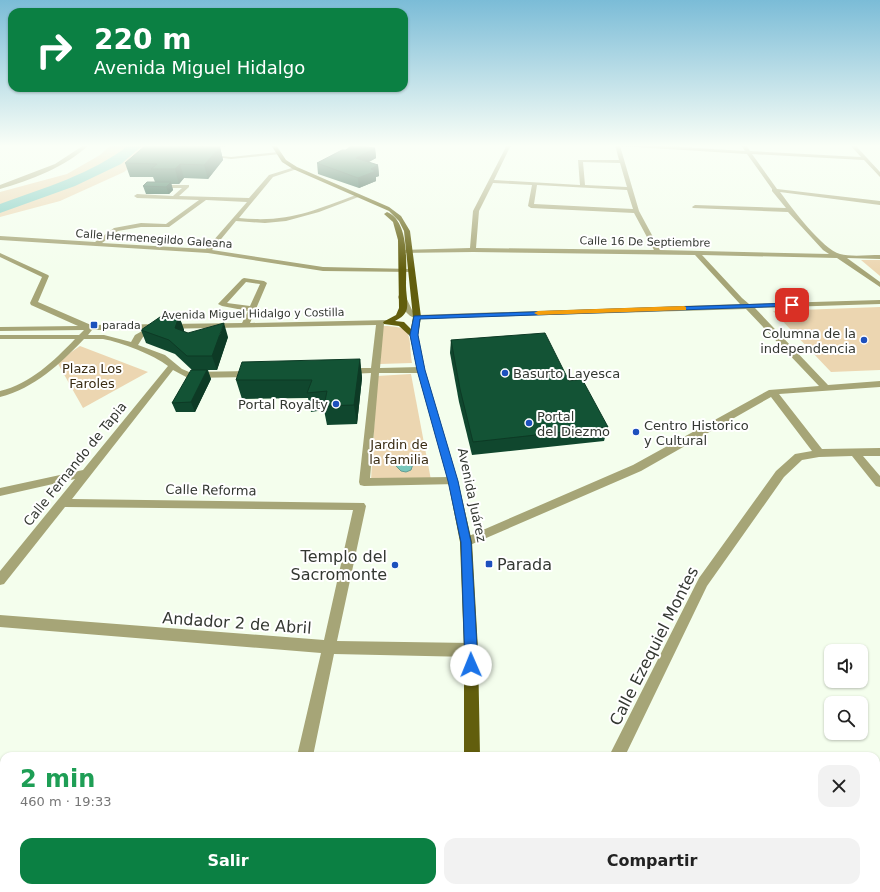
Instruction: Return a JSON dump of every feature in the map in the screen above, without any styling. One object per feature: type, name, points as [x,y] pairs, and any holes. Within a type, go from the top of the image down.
[{"type":"main road","points":[[333,187],[380,210],[395,221],[399,231],[402,252],[402,312],[399,316],[383,322]]},
{"type":"main road","name":"Avenida Juárez","points":[[356,197],[387,208],[403,220],[407,231],[417,317],[414,335],[421,370],[453,481],[466,542],[471,650],[472,752]]},
{"type":"main road","points":[[383,322],[400,324],[414,335]]},
{"type":"street","points":[[175,197],[185,187]]},
{"type":"street","points":[[208,251],[261,187]]},
{"type":"street","points":[[473,250],[476,211],[488,187]]},
{"type":"street","points":[[535,187],[531,206],[636,211]]},
{"type":"street","points":[[590,187],[630,190]]},
{"type":"street","points":[[629,187],[636,211],[658,252]]},
{"type":"street","points":[[772,187],[790,210],[825,249],[849,262],[880,285]]},
{"type":"street","points":[[774,190],[880,203]]},
{"type":"street","points":[[143,191],[137,196],[249,200]]},
{"type":"street","points":[[234,219],[260,222],[285,220],[356,197]]},
{"type":"street","points":[[95,245],[116,229],[141,225],[167,226],[204,199]]},
{"type":"street","points":[[695,207],[790,210]]},
{"type":"street","name":"Calle Hermenegildo Galeana","points":[[0,238],[208,251],[323,269],[412,271]]},
{"type":"street","name":"Calle 16 De Septiembre","points":[[402,252],[473,250],[696,252],[880,257]]},
{"type":"street","points":[[696,252],[826,388]]},
{"type":"street","points":[[0,255],[46,276],[34,303],[90,328],[66,354],[37,377],[22,387],[7,394],[0,394]]},
{"type":"street","points":[[245,325],[264,283],[244,280],[222,304],[252,309]]},
{"type":"street","points":[[402,296],[410,314],[417,317],[880,302]]},
{"type":"street","points":[[383,322],[376,370],[364,482],[453,481]]},
{"type":"street","name":"Avenida Miguel Hidalgo y Costilla","points":[[0,329],[383,322]]},
{"type":"street","points":[[134,346],[134,341],[139,336],[156,327]]},
{"type":"street","points":[[0,336],[104,337],[134,346],[162,357],[179,371],[188,375],[259,374]]},
{"type":"street","name":"Calle Fernando de Tapia","points":[[0,580],[173,365]]},
{"type":"street","points":[[337,372],[421,370]]},
{"type":"street","points":[[466,542],[637,468],[772,392],[880,384]]},
{"type":"street","points":[[772,392],[820,453]]},
{"type":"street","points":[[854,452],[880,484]]},
{"type":"street","name":"Calle Ezequiel Montes","points":[[619,752],[703,582],[780,474],[800,457],[820,453],[880,452]]},
{"type":"street","points":[[0,492],[86,473]]},
{"type":"street","name":"Calle Reforma","points":[[62,503],[360,506],[329,647]]},
{"type":"street","name":"Andador 2 de Abril","points":[[0,621],[329,647],[471,650]]},
{"type":"street","points":[[306,752],[329,647]]},
{"type":"green space","points":[[20,187],[92,187],[60,201],[0,217],[0,192]]},
{"type":"green space","points":[[861,260],[880,260],[880,276]]},
{"type":"green space","points":[[880,307],[880,370],[831,372],[773,311]]},
{"type":"green space","points":[[382,326],[393,326],[405,330],[408,334],[412,363],[380,364]]},
{"type":"green space","name":"Plaza Los Faroles","points":[[80,346],[148,372],[83,408],[57,362]]},
{"type":"green space","name":"Jardin de la familia","points":[[411,374],[431,480],[371,480],[377,376]]},
{"type":"water","points":[[400,461],[410,461],[413,464],[411,470],[406,472],[401,471],[396,466]]},
{"type":"building","points":[[179,316],[175,328],[188,333],[224,323],[212,356],[187,356],[169,340],[141,330],[160,317]]},
{"type":"building","points":[[545,333],[569,381],[582,379],[608,427],[473,442],[460,389],[451,340]]},
{"type":"building","points":[[360,359],[354,405],[324,406],[327,391],[307,393],[312,380],[236,380],[242,362]]},
{"type":"building","points":[[191,370],[207,370],[191,402],[172,403]]},
{"type":"waterway","points":[[0,209],[60,187]]},
{"type":"slow traffic","points":[[538,313],[684,308]]},
{"type":"place","name":"parada","points":[[94,325]]},
{"type":"place","name":"Columna de la independencia","points":[[864,340]]},
{"type":"place","name":"Basurto Layesca","points":[[505,373]]},
{"type":"place","name":"Portal Royalty","points":[[336,404]]},
{"type":"place","name":"Portal del Diezmo","points":[[529,423]]},
{"type":"place","name":"Centro Historico y Cultural","points":[[636,432]]},
{"type":"place","name":"Parada","points":[[489,564]]},
{"type":"place","name":"Templo del Sacromonte","points":[[395,565]]},
{"type":"route","points":[[471,665],[466,542],[453,481],[421,370],[414,335],[417,317],[792,305]]}]
